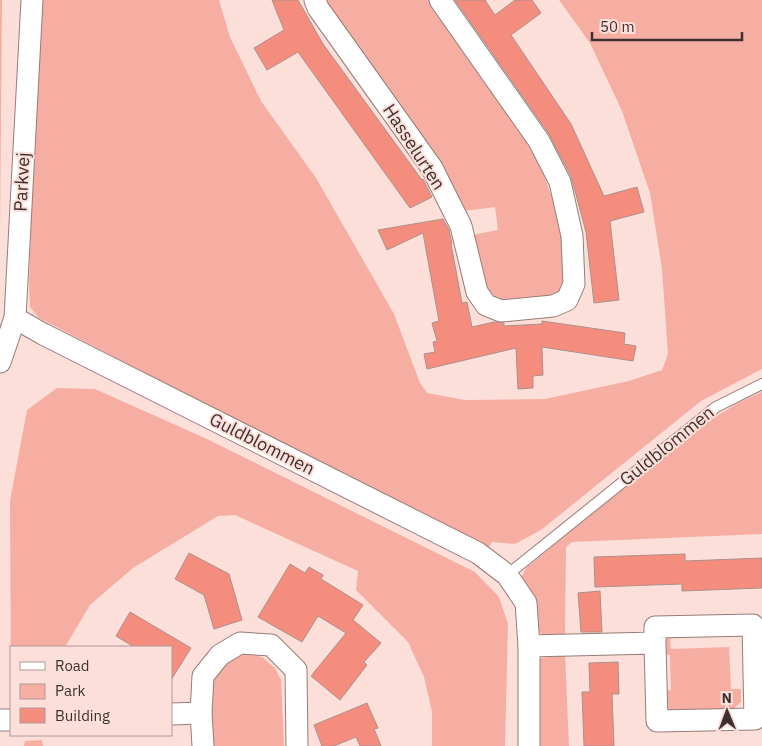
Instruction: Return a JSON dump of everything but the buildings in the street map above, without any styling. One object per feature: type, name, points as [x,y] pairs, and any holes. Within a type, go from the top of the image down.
[{"type":"street","name":"Parkvej","points":[[0,362],[15,318],[32,0]]},
{"type":"street","name":"Hasselurten","points":[[315,0],[318,8],[432,168],[461,226],[477,292],[486,305],[501,311],[553,306],[567,300],[574,284],[572,236],[560,182],[538,141],[440,0]]},
{"type":"street","name":"Guldblommen","points":[[15,318],[43,334],[469,548],[507,575],[526,604],[529,646],[529,746]]},
{"type":"street","points":[[753,625],[755,719],[657,721],[655,643],[655,627],[753,625]]},
{"type":"street","points":[[203,746],[201,713],[203,676],[220,655],[240,643],[271,646],[296,670],[297,746]]},
{"type":"street","points":[[529,646],[655,643]]},
{"type":"street","points":[[172,714],[201,713]]},
{"type":"lane","name":"Guldblommen","points":[[507,575],[716,407],[762,384]]},
{"type":"green space","points":[[0,0],[2,0],[0,234]]},
{"type":"green space","points":[[38,0],[219,0],[230,37],[261,101],[316,178],[394,314],[420,383],[427,393],[465,400],[545,399],[629,381],[662,370],[668,354],[662,269],[650,193],[622,111],[590,43],[559,0],[762,0],[762,369],[701,401],[541,530],[515,544],[492,542],[487,550],[39,318],[30,307],[29,285]]},
{"type":"green space","points":[[324,0],[430,0],[517,125],[543,173],[558,214],[565,242],[563,288],[552,298],[507,302],[491,294],[482,276],[472,235],[498,230],[495,207],[464,211]]},
{"type":"green space","points":[[57,388],[95,389],[207,439],[475,572],[499,597],[508,624],[505,746],[432,746],[432,712],[424,677],[408,642],[356,590],[358,571],[235,515],[218,516],[133,568],[90,605],[66,646],[11,646],[10,501],[27,410]]},
{"type":"green space","points":[[762,392],[762,534],[572,542],[566,547],[565,636],[545,637],[535,628],[521,578],[526,568],[693,430],[738,403]]},
{"type":"green space","points":[[670,636],[671,649],[729,647],[731,689],[741,689],[741,702],[732,710],[673,712],[663,704],[663,691],[671,690],[670,655],[661,655],[662,643]]},
{"type":"green space","points":[[232,654],[262,657],[275,668],[281,680],[284,746],[210,746],[211,676]]},
{"type":"green space","points":[[565,654],[569,746],[534,746],[538,659]]},
{"type":"green space","points":[[42,740],[43,746],[24,746],[25,741]]}]
